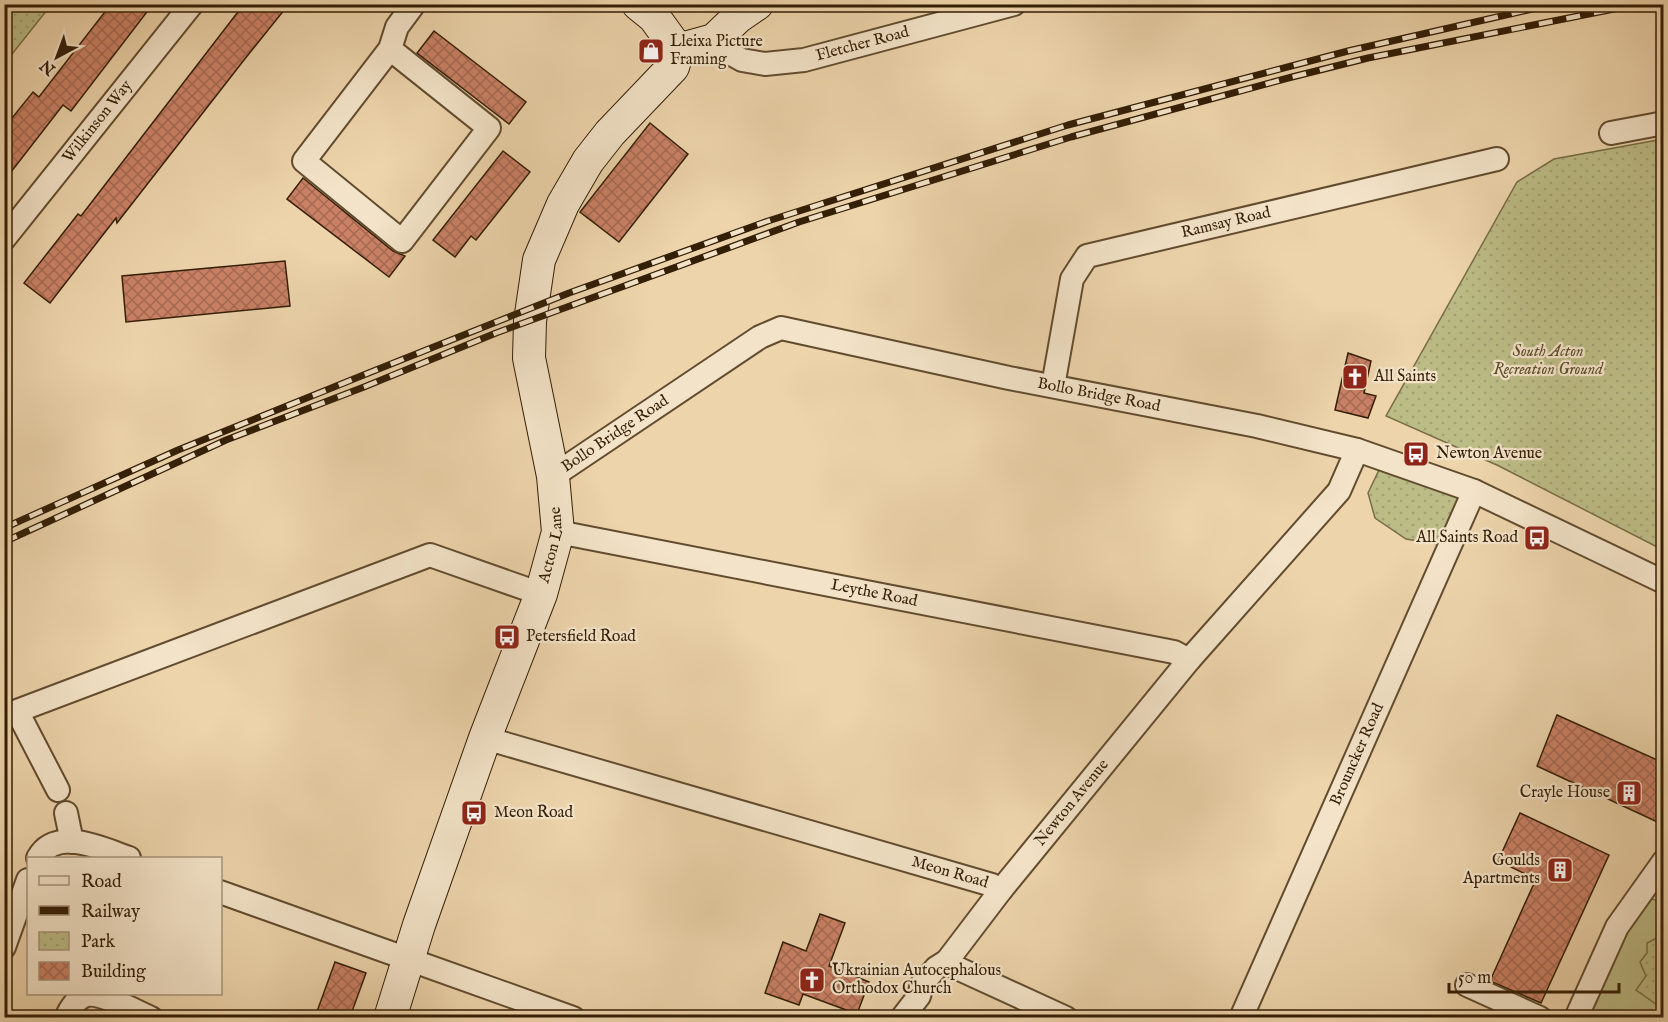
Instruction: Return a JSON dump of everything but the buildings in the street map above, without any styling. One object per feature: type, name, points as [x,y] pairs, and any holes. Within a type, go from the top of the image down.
[{"type":"main road","points":[[638,4],[654,17],[678,50],[714,40],[733,21],[757,4]]},
{"type":"main road","name":"Acton Lane","points":[[390,1017],[419,925],[485,738],[541,594],[558,532],[553,476],[529,358],[530,321],[539,260],[563,204],[588,161],[610,133],[673,67],[678,50]]},
{"type":"street","name":"Wilkinson Way","points":[[4,240],[192,4]]},
{"type":"street","points":[[390,50],[489,128],[402,241],[304,161],[390,50],[397,27],[414,4]]},
{"type":"street","name":"Fletcher Road","points":[[714,40],[724,50],[742,60],[765,64],[804,60],[1014,4]]},
{"type":"street","points":[[1611,134],[1664,123]]},
{"type":"street","name":"Ramsay Road","points":[[1053,386],[1071,279],[1087,256],[1497,159]]},
{"type":"street","name":"Bollo Bridge Road","points":[[553,476],[760,337],[781,328],[1053,386],[1257,426],[1357,450],[1474,491],[1664,582]]},
{"type":"street","name":"Newton Avenue","points":[[902,1017],[919,996],[922,984],[936,968],[947,961],[1001,890],[1189,660],[1339,491],[1357,450]]},
{"type":"street","name":"Brouncker Road","points":[[1241,1017],[1474,491]]},
{"type":"street","name":"Leythe Road","points":[[558,532],[1174,652],[1189,660]]},
{"type":"street","points":[[58,790],[17,711],[430,555],[541,594]]},
{"type":"street","name":"Meon Road","points":[[485,738],[992,885],[1001,890]]},
{"type":"street","points":[[66,813],[72,842]]},
{"type":"street","points":[[39,857],[53,843],[72,842],[126,857]]},
{"type":"street","points":[[1576,1017],[1617,927],[1664,861]]},
{"type":"street","points":[[4,947],[27,883]]},
{"type":"street","points":[[222,893],[372,948],[573,1017]]},
{"type":"street","points":[[947,961],[957,968],[1066,1017]]},
{"type":"street","points":[[1467,985],[1540,1017]]},
{"type":"street","points":[[66,1017],[73,1004],[85,996],[116,998],[151,1017]]},
{"type":"green space","points":[[4,5],[51,5],[5,63]]},
{"type":"green space","name":"South Acton Recreation Ground","points":[[1664,139],[1663,550],[1499,466],[1386,416],[1517,182],[1554,159]]},
{"type":"green space","points":[[1380,468],[1463,499],[1444,545],[1406,539],[1375,518],[1368,493]]},
{"type":"green space","points":[[1641,896],[1663,902],[1663,1017],[1579,1018]]},
{"type":"green space","points":[[1663,935],[1663,1009],[1636,990],[1646,976],[1640,962],[1647,953],[1647,943]]},
{"type":"railway","points":[[4,528],[178,450],[371,372],[569,293],[768,221],[1068,125],[1348,51],[1554,4]]},
{"type":"railway","points":[[4,542],[226,440],[496,333],[799,222],[1071,137],[1292,77],[1368,58],[1639,4]]},
{"type":"place","name":"Lleixa Picture Framing","points":[[651,51]]},
{"type":"place","name":"All Saints","points":[[1355,377]]},
{"type":"place","name":"Newton Avenue","points":[[1416,454]]},
{"type":"place","name":"All Saints Road","points":[[1537,538]]},
{"type":"place","name":"Petersfield Road","points":[[507,637]]},
{"type":"place","name":"Crayle House","points":[[1629,793]]},
{"type":"place","name":"Meon Road","points":[[474,813]]},
{"type":"place","name":"Goulds Apartments","points":[[1560,870]]},
{"type":"place","name":"Ukrainian Autocephalous Orthodox Church","points":[[812,980]]}]
